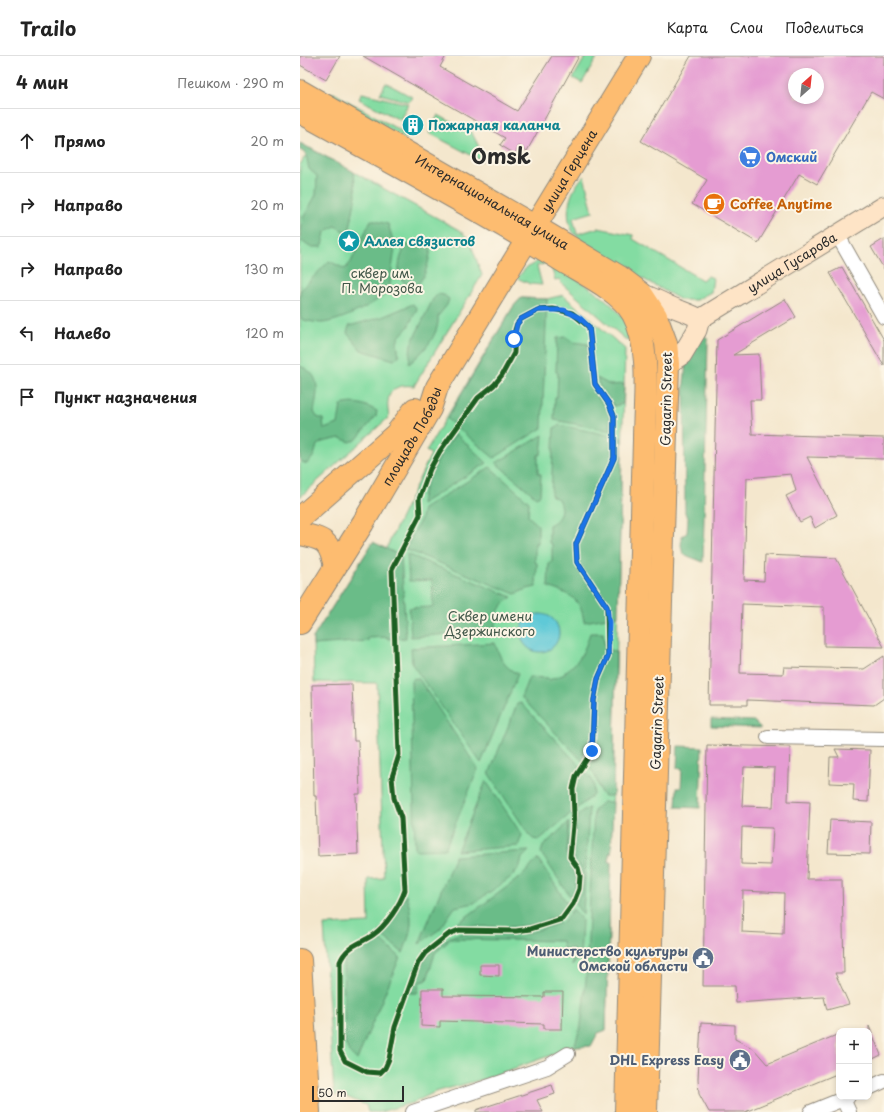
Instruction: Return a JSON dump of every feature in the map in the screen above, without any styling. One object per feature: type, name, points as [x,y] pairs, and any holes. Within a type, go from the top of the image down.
[{"type":"main road","name":"улица Герцена","points":[[437,387],[639,56]]},
{"type":"main road","name":"Интернациональная улица","points":[[300,91],[532,233],[627,305],[640,329],[644,344]]},
{"type":"main road","name":"Интернациональная улица","points":[[300,112],[532,233],[620,277],[641,293],[656,316],[664,334]]},
{"type":"main road","name":"улица Гусарова","points":[[700,318],[884,206]]},
{"type":"main road","points":[[641,293],[661,300],[676,308],[687,311],[700,318],[697,330],[682,355],[668,364]]},
{"type":"main road","name":"Gagarin Street","points":[[626,1112],[650,588],[668,364],[664,334]]},
{"type":"main road","name":"Gagarin Street","points":[[644,344],[650,588],[646,1112]]},
{"type":"main road","name":"площадь Победы","points":[[300,518],[396,434],[420,403],[437,387]]},
{"type":"main road","name":"площадь Победы","points":[[300,623],[309,589],[359,528],[430,409],[437,387]]},
{"type":"main road","points":[[300,534],[321,539],[329,546],[333,561]]},
{"type":"main road","points":[[300,960],[309,1112]]},
{"type":"street","points":[[836,234],[884,316]]},
{"type":"street","points":[[768,737],[884,739]]},
{"type":"street","points":[[413,1112],[547,1067],[568,1054]]},
{"type":"street","points":[[872,1087],[884,1081]]},
{"type":"street","points":[[811,1112],[847,1103]]},
{"type":"green space","points":[[586,56],[598,56],[582,83],[573,78]]},
{"type":"green space","points":[[386,83],[412,97],[409,102],[380,94]]},
{"type":"green space","points":[[330,93],[334,93],[406,134],[408,137],[405,139],[330,96]]},
{"type":"green space","points":[[362,93],[408,104],[400,120],[359,99]]},
{"type":"green space","points":[[438,115],[472,133],[484,157],[482,161],[429,133]]},
{"type":"green space","points":[[300,143],[354,172],[356,195],[349,234],[335,226],[325,232],[322,247],[310,247],[300,240],[303,218],[316,195],[317,176],[309,169],[306,154],[300,150]]},
{"type":"green space","name":"сквер им. П. Морозова","points":[[310,148],[459,230],[469,239],[482,275],[414,386],[399,387],[391,392],[388,403],[389,417],[300,497],[300,165]]},
{"type":"green space","points":[[584,176],[593,212],[573,218],[577,234],[598,228],[633,235],[633,239],[702,280],[708,276],[713,278],[711,292],[696,300],[681,300],[641,278],[579,239],[573,232],[570,225],[568,210],[575,188]]},
{"type":"green space","points":[[371,220],[388,224],[395,247],[389,291],[367,306],[339,319],[322,323],[303,320],[300,316],[300,291],[329,261],[345,269],[351,262]]},
{"type":"green space","points":[[421,241],[431,249],[424,276],[413,288],[400,279],[400,263],[405,247],[410,244],[416,246]]},
{"type":"green space","points":[[540,260],[550,262],[537,266],[542,285],[530,284],[517,278],[526,268]]},
{"type":"green space","points":[[550,263],[600,295],[617,310],[623,318],[634,340],[625,339],[562,284],[559,279],[555,280]]},
{"type":"green space","points":[[438,294],[444,295],[449,299],[447,305],[438,316],[436,330],[430,343],[409,364],[411,344],[433,299]]},
{"type":"green space","name":"Сквер имени Дзержинского","points":[[563,295],[625,349],[611,853],[609,853],[609,862],[611,862],[606,1030],[598,1033],[591,1046],[574,1047],[484,1079],[435,1092],[415,1102],[380,1112],[368,1112],[366,1105],[342,1095],[334,1095],[324,925],[369,923],[368,879],[384,878],[377,683],[314,682],[313,638],[373,542],[386,549],[431,454],[426,451],[513,307],[521,298],[547,299]]},
{"type":"green space","points":[[521,298],[547,299],[542,428],[494,458],[447,419],[513,307]]},
{"type":"green space","points":[[413,304],[417,309],[408,327],[399,337],[397,343],[399,356],[394,360],[361,350],[347,333],[349,326],[382,317]]},
{"type":"green space","points":[[702,332],[708,340],[703,562],[683,554],[681,546],[682,536],[687,533],[688,517],[685,513],[684,382],[686,364]]},
{"type":"green space","points":[[566,337],[573,342],[588,344],[592,384],[600,400],[608,410],[611,422],[611,431],[554,420],[558,373],[556,372],[557,338]]},
{"type":"green space","points":[[300,366],[312,374],[317,385],[314,412],[317,417],[323,419],[324,429],[338,424],[341,405],[351,403],[359,404],[377,411],[376,416],[356,440],[350,442],[340,438],[322,442],[317,445],[314,456],[307,464],[302,462],[300,459]]},
{"type":"green space","points":[[597,378],[610,385],[624,384],[623,404],[614,406],[600,387]]},
{"type":"green space","points":[[560,425],[622,438],[618,616],[584,622],[580,607],[573,598],[548,587],[549,562],[552,562],[552,544],[549,543],[549,525],[556,521],[561,511],[558,499],[551,495],[554,428]]},
{"type":"green space","points":[[456,434],[487,463],[421,504],[429,476]]},
{"type":"green space","points":[[543,435],[541,454],[538,455],[538,474],[541,474],[540,495],[536,497],[496,463]]},
{"type":"green space","points":[[490,467],[529,502],[528,516],[538,525],[538,543],[535,543],[535,562],[537,563],[536,587],[515,594],[405,549],[421,519],[423,509]]},
{"type":"green space","points":[[373,542],[401,556],[406,638],[368,638],[368,641],[313,645],[313,638]]},
{"type":"green space","points":[[407,554],[512,597],[507,600],[498,611],[495,620],[495,631],[465,631],[464,633],[411,637],[409,608],[433,607],[432,580],[409,581]]},
{"type":"green space","points":[[590,633],[603,633],[605,648],[616,652],[613,796],[605,796],[601,793],[594,773],[521,697],[529,677],[548,678],[549,680],[565,674],[565,672],[575,664],[581,655]]},
{"type":"green space","points":[[495,643],[505,665],[518,674],[481,763],[412,664],[411,648]]},
{"type":"green space","points":[[414,678],[419,679],[478,769],[445,849],[415,850],[411,681]]},
{"type":"green space","points":[[521,703],[591,778],[594,785],[593,795],[539,840],[533,839],[529,835],[489,774],[517,704]]},
{"type":"green space","points":[[711,719],[754,721],[761,728],[711,726]]},
{"type":"green space","points":[[678,746],[702,747],[700,808],[676,807],[677,788],[681,788],[682,768],[677,768]]},
{"type":"green space","points":[[486,781],[522,835],[518,846],[457,851]]},
{"type":"green space","points":[[603,802],[613,802],[611,853],[609,853],[609,862],[611,862],[606,1030],[598,1033],[591,1046],[574,1047],[581,1025],[586,980],[594,810]]},
{"type":"green space","points":[[589,808],[583,915],[576,905],[581,891],[582,875],[580,866],[574,858],[573,843],[577,818],[580,813]]},
{"type":"green space","points":[[569,822],[567,855],[577,879],[575,890],[571,898],[541,853],[543,846]]},
{"type":"green space","points":[[529,851],[522,858],[519,869],[510,878],[474,903],[455,907],[440,929],[419,944],[455,856]]},
{"type":"green space","points":[[538,859],[569,906],[557,916],[543,922],[513,927],[451,928],[522,876]]},
{"type":"green space","points":[[406,895],[410,911],[411,924],[403,953],[379,933]]},
{"type":"green space","points":[[573,909],[582,920],[580,958],[572,966],[573,949],[563,949],[562,941],[451,939],[435,953],[427,980],[420,982],[417,993],[410,993],[417,974],[427,957],[433,949],[449,938],[459,934],[528,933],[563,922]]},
{"type":"green space","points":[[376,936],[400,957],[357,1060],[349,1052],[345,1043],[343,961],[352,950]]},
{"type":"water","points":[[536,614],[544,614],[554,619],[558,626],[558,640],[554,647],[544,652],[536,652],[526,647],[524,644],[521,637],[521,629],[526,619],[529,617]]},
{"type":"building","points":[[300,56],[340,56],[326,80],[300,65]]},
{"type":"building","points":[[363,56],[446,56],[440,67],[517,111],[552,56],[579,56],[527,151],[519,146],[515,154],[500,145],[505,138]]},
{"type":"building","name":"Омский","points":[[691,56],[884,56],[884,99],[871,92],[817,184],[799,174],[758,243],[692,204],[707,180],[641,141]]},
{"type":"building","points":[[884,239],[884,269],[871,247]]},
{"type":"building","points":[[842,267],[884,340],[884,366],[830,273]]},
{"type":"building","points":[[785,299],[796,317],[733,355],[759,354],[761,400],[750,400],[752,434],[884,438],[884,459],[807,457],[837,515],[815,528],[810,517],[800,522],[786,496],[796,491],[791,474],[747,478],[744,580],[764,581],[765,555],[836,558],[884,647],[824,646],[824,607],[742,604],[740,673],[783,674],[784,667],[864,669],[884,656],[884,698],[874,705],[747,700],[747,705],[709,705],[717,340]]},
{"type":"building","points":[[352,684],[354,741],[358,741],[360,794],[356,794],[358,854],[318,856],[316,796],[314,796],[312,685]]},
{"type":"building","points":[[707,745],[790,747],[788,801],[810,802],[807,879],[842,879],[844,973],[835,973],[849,1004],[827,1010],[824,997],[736,1003],[735,986],[703,986]],"holes":[[[744,767],[775,768],[773,807],[742,806]],[[742,827],[773,828],[771,865],[741,864]],[[743,891],[784,893],[783,934],[742,932]]]},
{"type":"building","points":[[835,749],[870,750],[868,802],[853,801],[854,784],[829,783],[830,757],[839,757]]},
{"type":"building","points":[[830,820],[871,822],[870,854],[828,853]]},
{"type":"building","points":[[480,965],[499,965],[499,976],[480,975]]},
{"type":"building","points":[[422,989],[443,989],[443,996],[544,997],[544,992],[563,992],[562,1029],[544,1029],[544,1024],[440,1021],[440,1027],[421,1026]]},
{"type":"building","points":[[701,1023],[735,1025],[735,1039],[754,1049],[767,1064],[836,1035],[836,1074],[745,1112],[709,1112],[699,1094],[698,1079]]},
{"type":"building","points":[[872,1033],[881,1055],[872,1060]]},
{"type":"building","points":[[552,1085],[555,1094],[537,1100],[543,1112],[476,1112],[476,1110]]},
{"type":"cycle path","points":[[553,309],[572,313],[589,327],[595,384],[609,404],[614,416],[614,458],[576,544],[577,562],[607,607],[608,656],[598,679],[594,700],[592,751],[576,776],[573,789],[574,815],[570,857],[578,868],[580,876],[579,889],[573,904],[562,919],[530,929],[516,931],[459,930],[449,934],[425,953],[418,963],[395,1027],[389,1059],[385,1068],[380,1073],[367,1072],[345,1061],[340,1051],[340,962],[346,952],[373,935],[388,921],[405,890],[401,818],[394,798],[392,777],[399,755],[392,569],[420,515],[419,499],[430,469],[440,451],[478,398],[494,385],[502,375],[514,353],[515,330],[517,324],[521,319],[538,310],[553,309]]},
{"type":"place","name":"Пожарная каланча","points":[[413,125]]},
{"type":"place","name":"Омский","points":[[750,157]]},
{"type":"place","name":"Coffee Anytime","points":[[714,204]]},
{"type":"place","name":"Аллея связистов","points":[[349,241]]},
{"type":"place","name":"Министерство культуры Омской области","points":[[703,958]]},
{"type":"place","name":"DHL Express Easy","points":[[740,1060]]},
{"type":"district","name":"Omsk","points":[[501,157]]},
{"type":"route","points":[[514,339],[514,330],[521,319],[538,310],[564,310],[580,318],[589,327],[595,384],[609,404],[614,416],[614,458],[576,544],[577,562],[607,607],[609,623],[608,656],[598,679],[594,700],[592,751]]}]
